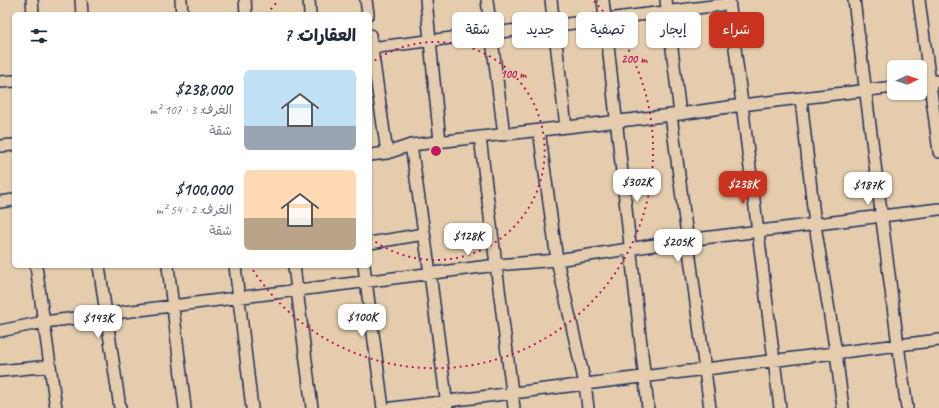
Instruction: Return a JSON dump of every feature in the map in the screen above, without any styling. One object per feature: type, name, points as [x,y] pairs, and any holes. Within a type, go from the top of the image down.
[{"type":"street","points":[[32,0],[33,12]]},
{"type":"street","points":[[81,0],[82,12]]},
{"type":"street","points":[[181,0],[182,12]]},
{"type":"street","points":[[245,0],[246,12]]},
{"type":"street","points":[[309,0],[310,12]]},
{"type":"street","points":[[366,0],[368,12]]},
{"type":"street","points":[[426,0],[440,142]]},
{"type":"street","points":[[487,0],[488,12]]},
{"type":"street","points":[[551,0],[552,12]]},
{"type":"street","points":[[603,0],[604,12]]},
{"type":"street","points":[[854,0],[907,408]]},
{"type":"street","points":[[919,0],[939,152]]},
{"type":"street","points":[[636,12],[666,6],[729,2],[780,408]]},
{"type":"street","points":[[666,6],[687,240],[710,408]]},
{"type":"street","points":[[372,48],[452,38]]},
{"type":"street","points":[[493,48],[504,134]]},
{"type":"street","points":[[557,48],[566,127]]},
{"type":"street","points":[[608,48],[648,408]]},
{"type":"street","points":[[372,55],[387,153]]},
{"type":"street","points":[[0,82],[12,81]]},
{"type":"street","points":[[372,155],[387,153],[412,145],[675,115],[742,105],[887,88]]},
{"type":"street","points":[[801,99],[815,225],[836,353],[843,408]]},
{"type":"street","points":[[539,130],[557,260],[585,384],[588,408]]},
{"type":"street","points":[[480,138],[514,408]]},
{"type":"street","points":[[0,146],[12,145]]},
{"type":"street","points":[[412,145],[447,404]]},
{"type":"street","points":[[0,202],[12,200]]},
{"type":"street","points":[[0,330],[44,322],[106,314],[430,273],[557,260],[687,240],[939,209]]},
{"type":"street","points":[[372,243],[424,234]]},
{"type":"street","points":[[36,268],[56,408]]},
{"type":"street","points":[[99,268],[120,408]]},
{"type":"street","points":[[168,268],[184,408]]},
{"type":"street","points":[[235,268],[252,408]]},
{"type":"street","points":[[294,268],[312,408]]},
{"type":"street","points":[[364,268],[383,408]]},
{"type":"street","points":[[392,408],[447,404],[513,393],[939,340]]},
{"type":"street","points":[[0,372],[50,366]]}]
